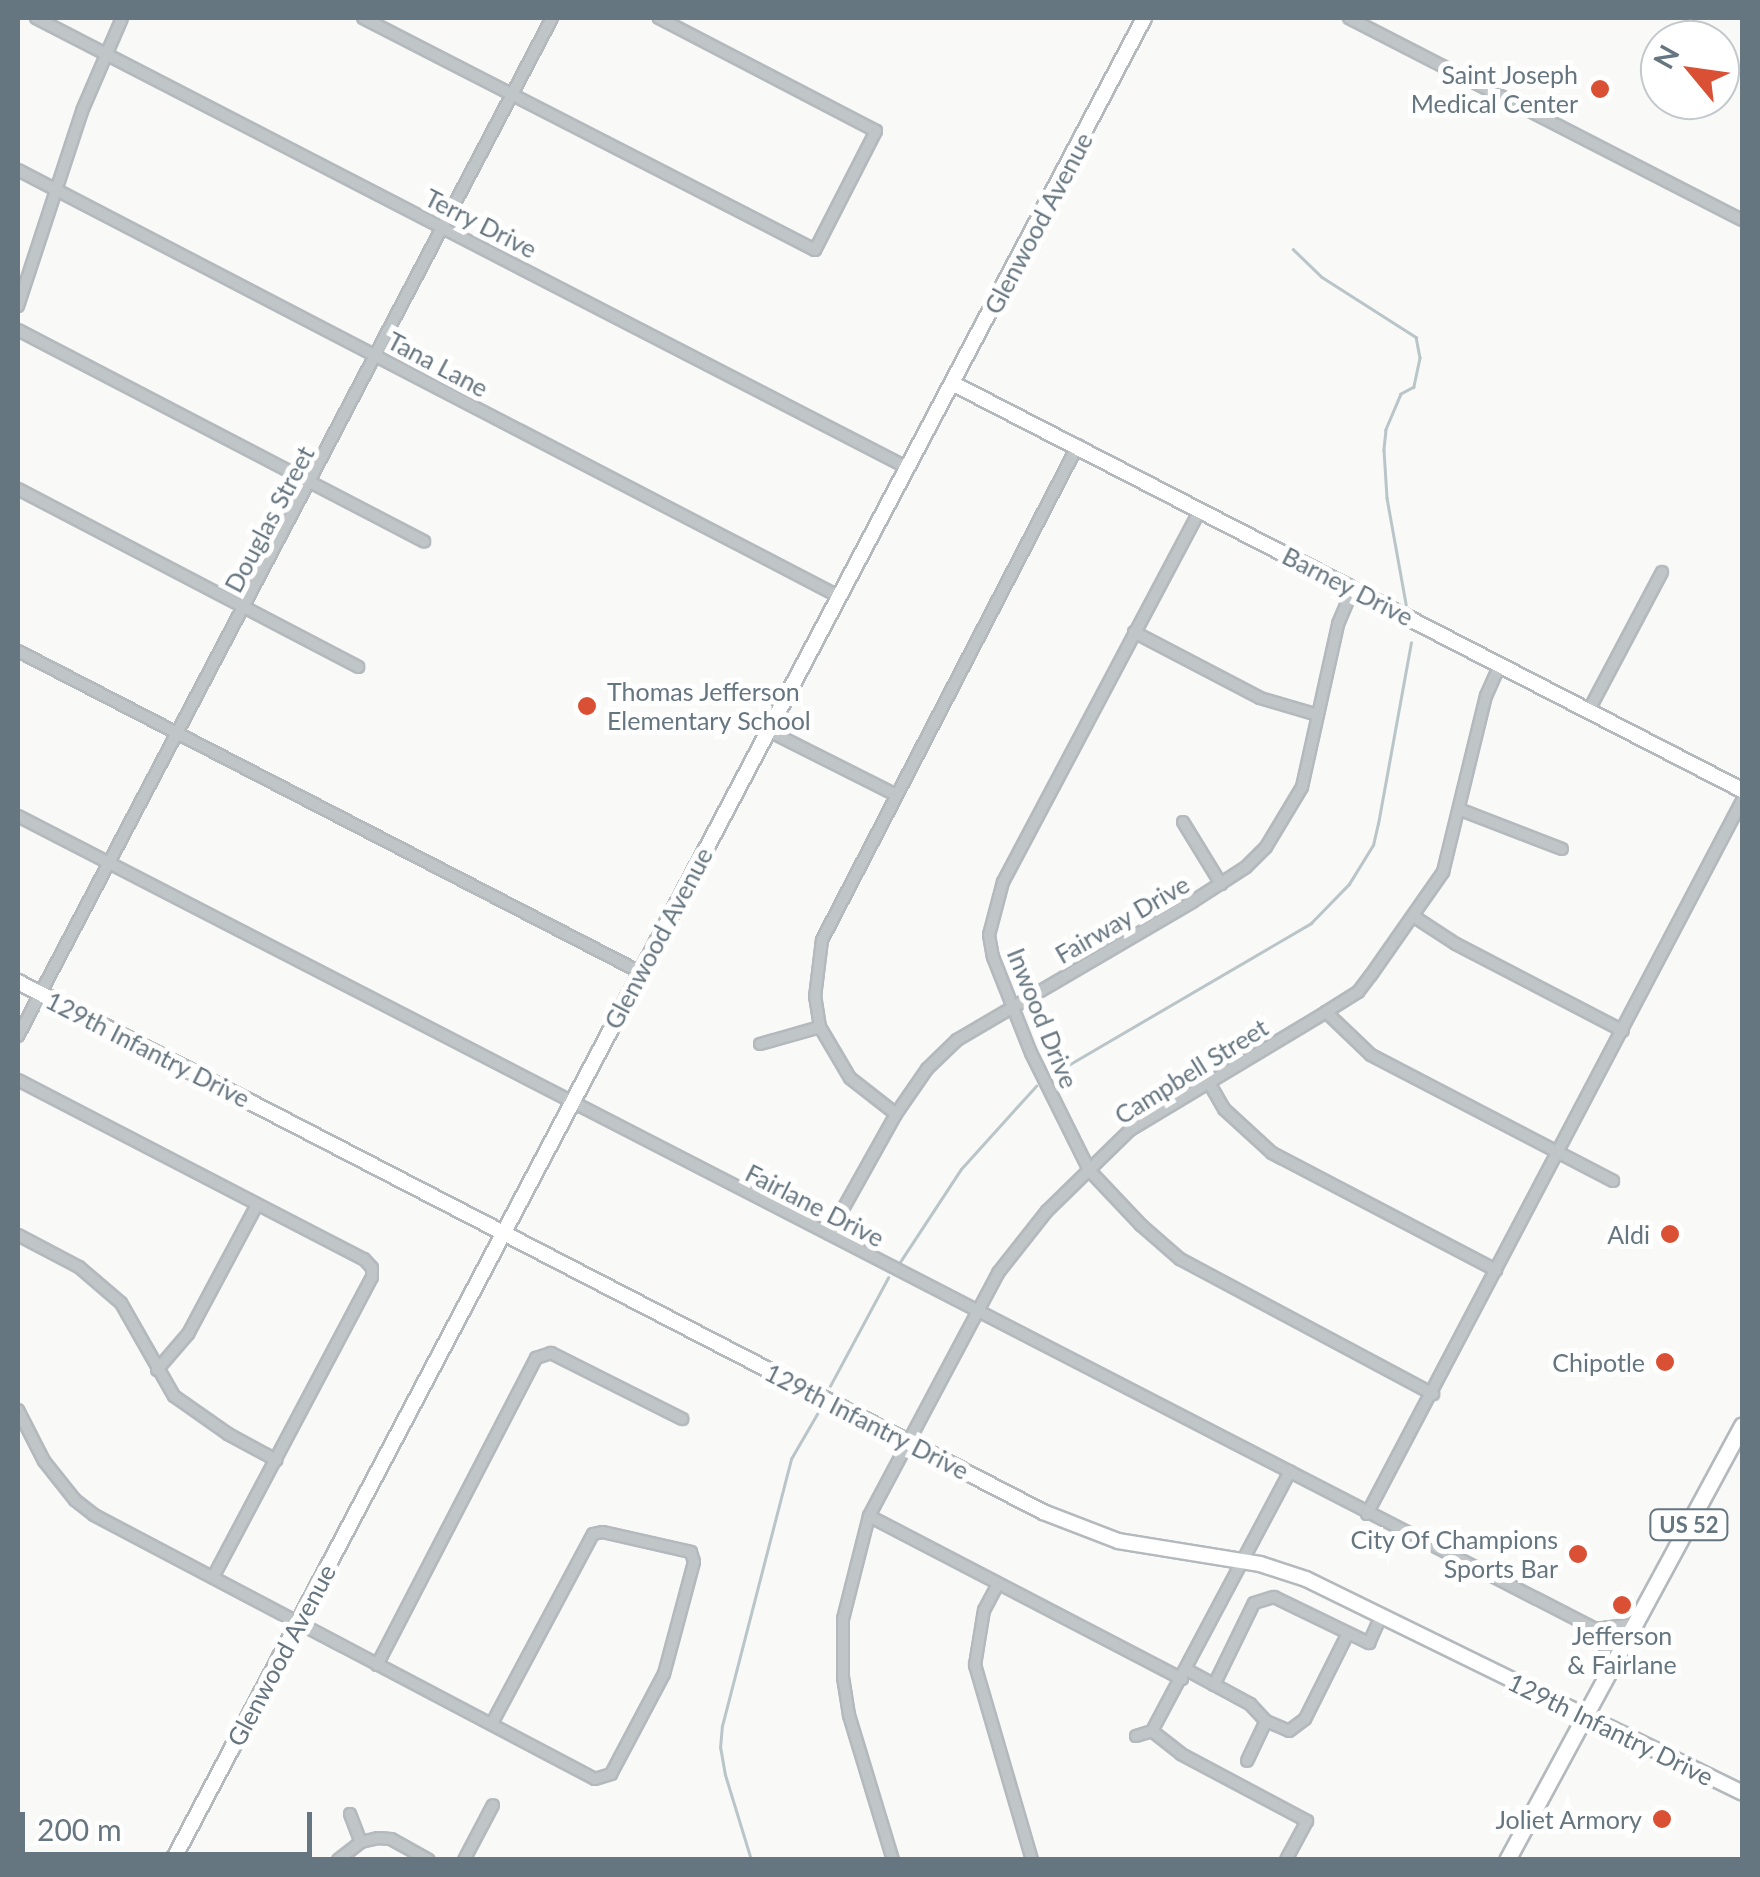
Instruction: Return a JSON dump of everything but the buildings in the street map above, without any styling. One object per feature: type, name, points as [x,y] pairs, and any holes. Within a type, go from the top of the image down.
[{"type":"main road","name":"US 52","points":[[1507,1860],[1742,1426]]},
{"type":"street","name":"Terry Drive","points":[[36,18],[906,467]]},
{"type":"street","points":[[18,306],[56,190],[122,18]]},
{"type":"street","points":[[363,18],[815,250],[876,131],[659,18]]},
{"type":"street","name":"Douglas Street","points":[[18,1036],[180,734],[552,18]]},
{"type":"street","name":"Glenwood Avenue","points":[[174,1860],[1144,18]]},
{"type":"street","points":[[1349,18],[1742,220]]},
{"type":"street","name":"Tana Lane","points":[[18,170],[838,596]]},
{"type":"street","points":[[18,330],[424,541]]},
{"type":"street","name":"Barney Drive","points":[[952,383],[1078,444],[1742,790]]},
{"type":"street","points":[[896,1114],[850,1078],[820,1027],[815,970],[822,940],[1078,444]]},
{"type":"street","points":[[18,489],[358,667]]},
{"type":"street","name":"Inwood Drive","points":[[1200,510],[1003,882],[990,934],[993,957],[1011,1005],[1089,1170],[1141,1226],[1180,1259],[1433,1394]]},
{"type":"street","points":[[1589,710],[1662,572]]},
{"type":"street","name":"Fairway Drive","points":[[829,1234],[896,1114],[927,1068],[958,1040],[1011,1005],[1221,884],[1246,866],[1286,819],[1302,787],[1338,624],[1353,588]]},
{"type":"street","points":[[1134,632],[1260,698],[1318,715]]},
{"type":"street","points":[[18,651],[640,972]]},
{"type":"street","name":"Campbell Street","points":[[893,1860],[848,1715],[843,1678],[844,1619],[868,1516],[978,1312],[1022,1240],[1130,1130],[1358,992],[1443,872],[1486,696],[1500,664]]},
{"type":"street","points":[[767,730],[896,796]]},
{"type":"street","points":[[1368,1514],[1742,801]]},
{"type":"street","points":[[1461,810],[1562,849]]},
{"type":"street","name":"Fairlane Drive","points":[[18,816],[1596,1629]]},
{"type":"street","points":[[1183,822],[1221,884]]},
{"type":"street","points":[[1413,916],[1456,944],[1623,1031]]},
{"type":"street","name":"129th Infantry Drive","points":[[18,982],[1043,1512],[1118,1542],[1243,1562],[1306,1579],[1742,1793]]},
{"type":"street","points":[[1326,1012],[1370,1055],[1613,1181]]},
{"type":"street","points":[[760,1044],[820,1027]]},
{"type":"street","points":[[18,1080],[364,1259],[372,1268],[372,1278],[213,1577]]},
{"type":"street","points":[[1208,1081],[1224,1109],[1272,1153],[1496,1270]]},
{"type":"street","points":[[157,1370],[188,1334],[257,1205]]},
{"type":"street","points":[[18,1235],[79,1267],[121,1303],[174,1396],[194,1413],[276,1460]]},
{"type":"street","points":[[377,1665],[542,1353],[552,1353],[682,1419]]},
{"type":"street","points":[[18,1410],[44,1461],[74,1500],[94,1515],[297,1626],[595,1779],[605,1778],[674,1650],[694,1562],[691,1552],[602,1532],[593,1534],[492,1723]]},
{"type":"street","points":[[1136,1736],[1152,1731],[1290,1472]]},
{"type":"street","points":[[868,1516],[998,1584],[1184,1674],[1214,1684],[1250,1704],[1266,1722],[1289,1731],[1305,1718],[1348,1633]]},
{"type":"street","points":[[998,1584],[984,1610],[975,1664],[1032,1860]]},
{"type":"street","points":[[1214,1684],[1254,1603],[1274,1597],[1368,1643],[1381,1616]]},
{"type":"street","points":[[1614,1663],[1596,1629],[1635,1624]]},
{"type":"street","points":[[1247,1761],[1266,1722]]},
{"type":"street","points":[[1152,1731],[1181,1754],[1307,1821],[1286,1860]]},
{"type":"street","points":[[464,1860],[493,1805]]},
{"type":"street","points":[[350,1814],[360,1842]]},
{"type":"street","points":[[338,1860],[360,1842],[390,1839],[429,1860]]},
{"type":"waterway","points":[[1293,249],[1322,277],[1416,337],[1420,358],[1414,387],[1401,394],[1386,430],[1384,450],[1387,498],[1406,604]]},
{"type":"waterway","points":[[1053,1074],[1311,923],[1349,884],[1373,845],[1411,643]]},
{"type":"waterway","points":[[900,1262],[961,1169],[1036,1086]]},
{"type":"waterway","points":[[830,1386],[888,1278]]},
{"type":"waterway","points":[[751,1860],[725,1775],[720,1748],[722,1726],[791,1459],[817,1414]]},
{"type":"place","name":"Saint Joseph Medical Center","points":[[1600,89]]},
{"type":"place","name":"Thomas Jefferson Elementary School","points":[[587,706]]},
{"type":"place","name":"Aldi","points":[[1670,1234]]},
{"type":"place","name":"Chipotle","points":[[1665,1362]]},
{"type":"place","name":"City Of Champions Sports Bar","points":[[1578,1554]]},
{"type":"place","name":"Jefferson & Fairlane","points":[[1622,1605]]},
{"type":"place","name":"Joliet Armory","points":[[1662,1819]]}]
